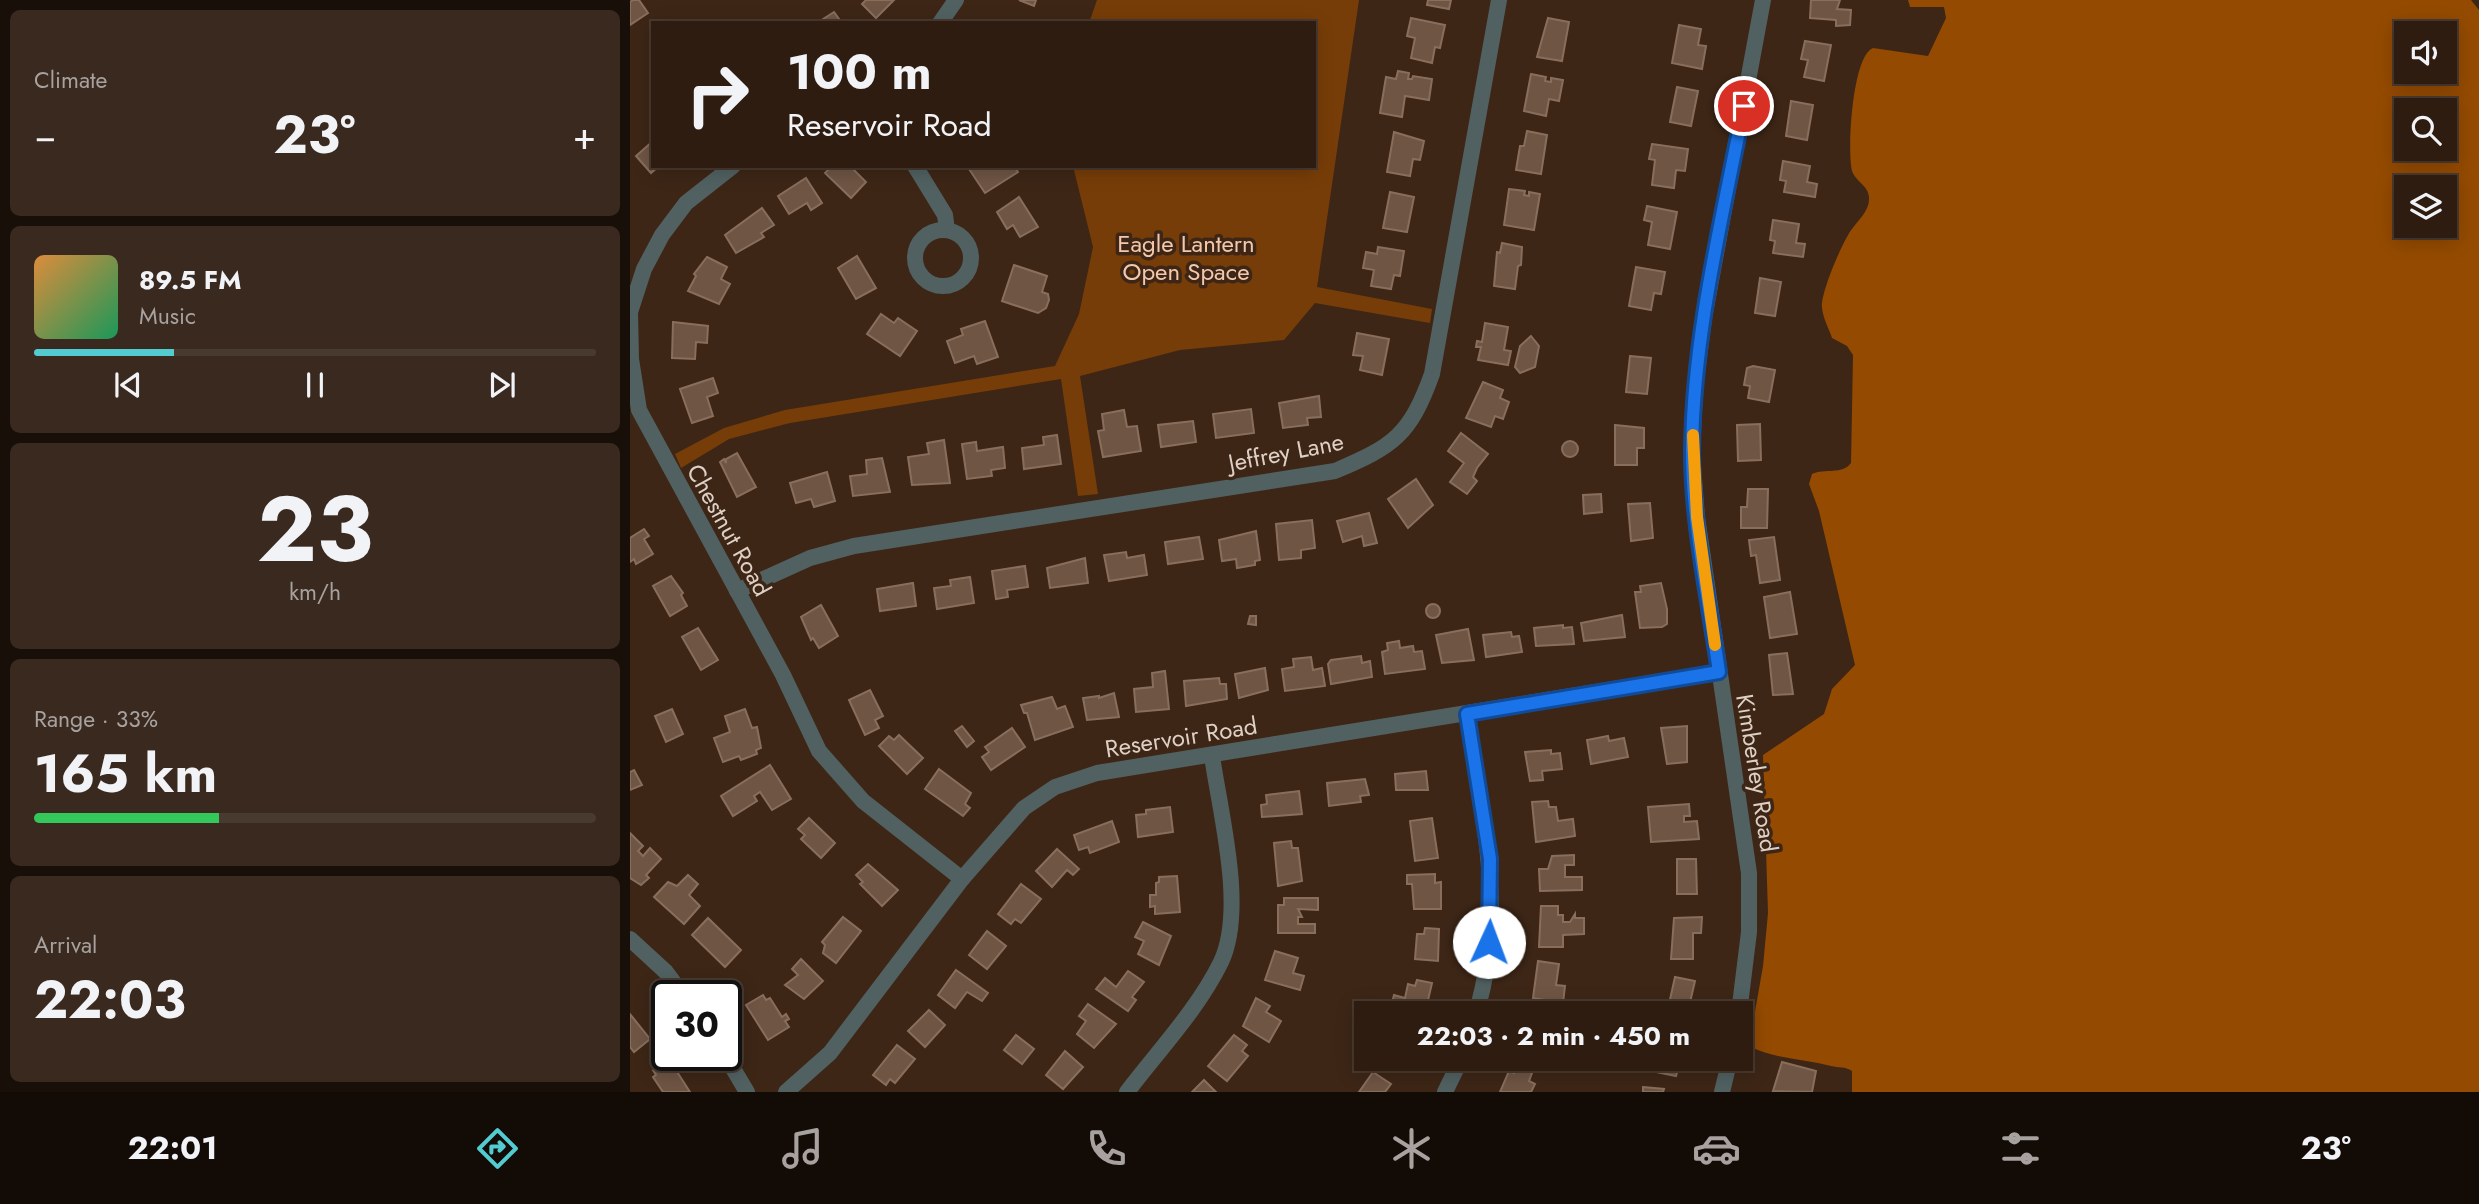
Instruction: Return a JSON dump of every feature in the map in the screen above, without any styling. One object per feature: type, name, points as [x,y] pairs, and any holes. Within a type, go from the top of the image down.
[{"type":"street","points":[[941,21],[956,0]]},
{"type":"street","name":"Jeffrey Lane","points":[[737,591],[810,558],[854,546],[1335,471],[1373,455],[1402,434],[1419,410],[1432,374],[1499,0]]},
{"type":"street","name":"Kimberley Road","points":[[1741,1001],[1749,932],[1749,873],[1697,517],[1692,453],[1695,388],[1704,318],[1763,0]]},
{"type":"street","name":"Chestnut Road","points":[[731,168],[686,204],[662,235],[644,269],[631,312],[631,347],[639,410],[786,679],[819,751],[863,801],[962,879]]},
{"type":"street","points":[[916,168],[945,215],[947,230]]},
{"type":"street","name":"Reservoir Road","points":[[786,1092],[830,1053],[962,879],[1024,808],[1055,787],[1097,773],[1719,672]]},
{"type":"street","points":[[1467,714],[1490,859],[1491,922],[1486,981],[1480,1001]]},
{"type":"street","points":[[1127,1092],[1202,994],[1222,960],[1231,919],[1230,880],[1212,756]]},
{"type":"street","points":[[630,939],[672,980]]},
{"type":"street","points":[[735,1071],[747,1092]]},
{"type":"street","points":[[1444,1092],[1455,1071]]},
{"type":"street","points":[[1722,1092],[1727,1071]]},
{"type":"green space","name":"Eagle Lantern Open Space","points":[[1097,0],[1359,0],[1317,287],[1432,309],[1430,323],[1315,303],[1284,340],[1180,350],[1080,376],[1098,494],[1078,496],[1061,379],[790,423],[729,439],[681,468],[675,454],[724,428],[785,410],[1055,366],[1079,314],[1093,247],[1073,168],[1316,168],[1316,21],[1090,21]]},
{"type":"shaded area","points":[[1908,0],[2471,0],[2479,10],[2479,1092],[1852,1092],[1852,1071],[1849,1069],[1779,1056],[1753,1048],[1753,1023],[1763,966],[1768,913],[1763,755],[1824,714],[1832,689],[1855,665],[1819,511],[1809,484],[1812,474],[1843,469],[1851,463],[1853,355],[1847,346],[1832,338],[1822,301],[1838,255],[1869,202],[1866,189],[1852,171],[1851,125],[1856,85],[1860,68],[1873,48],[1928,56],[1946,18],[1944,7],[1910,7]]},
{"type":"building","points":[[639,0],[648,13],[630,25],[630,2]]},
{"type":"building","points":[[866,0],[894,0],[876,18],[862,4]]},
{"type":"building","points":[[1019,0],[1036,0],[1034,6]]},
{"type":"building","points":[[1428,0],[1451,0],[1449,9],[1427,5]]},
{"type":"building","points":[[1811,0],[1840,0],[1837,9],[1851,10],[1850,25],[1836,26],[1836,20],[1810,18]]},
{"type":"building","points":[[834,12],[841,21],[820,21]]},
{"type":"building","points":[[1411,18],[1445,25],[1440,48],[1435,47],[1432,63],[1411,58],[1415,38],[1407,36]]},
{"type":"building","points":[[1548,18],[1569,22],[1562,61],[1537,57]]},
{"type":"building","points":[[1679,25],[1701,29],[1698,45],[1706,46],[1702,69],[1672,63]]},
{"type":"building","points":[[1805,41],[1831,45],[1824,81],[1804,77],[1808,60],[1801,59]]},
{"type":"building","points":[[1398,71],[1409,73],[1408,79],[1413,76],[1432,79],[1429,100],[1405,96],[1402,117],[1380,113],[1386,77],[1396,79]]},
{"type":"building","points":[[1531,74],[1546,77],[1545,81],[1551,82],[1551,78],[1563,80],[1559,101],[1549,99],[1546,116],[1524,111]]},
{"type":"building","points":[[1677,87],[1698,91],[1691,126],[1670,122]]},
{"type":"building","points":[[1791,101],[1813,105],[1807,140],[1786,136]]},
{"type":"building","points":[[1527,131],[1547,135],[1541,174],[1516,170],[1520,146],[1524,146]]},
{"type":"building","points":[[1394,132],[1424,141],[1420,160],[1413,159],[1410,176],[1387,172]]},
{"type":"building","points":[[651,143],[651,168],[657,168],[651,173],[636,156]]},
{"type":"building","points":[[1652,144],[1688,149],[1685,171],[1676,170],[1674,188],[1652,185],[1655,160],[1649,159]]},
{"type":"building","points":[[1783,161],[1810,166],[1807,182],[1817,184],[1815,197],[1784,192],[1786,181],[1780,180]]},
{"type":"building","points":[[830,168],[852,168],[866,182],[851,198],[825,173]]},
{"type":"building","points":[[968,168],[1015,168],[1018,172],[985,193]]},
{"type":"building","points":[[806,178],[822,203],[811,210],[807,203],[789,214],[778,196]]},
{"type":"building","points":[[1509,189],[1525,191],[1524,195],[1529,196],[1529,192],[1540,194],[1534,230],[1504,225]]},
{"type":"building","points":[[1390,192],[1414,197],[1407,232],[1383,228]]},
{"type":"building","points":[[1019,197],[1038,227],[1020,237],[1013,225],[1007,229],[997,212]]},
{"type":"building","points":[[1647,206],[1677,212],[1670,249],[1648,245],[1652,222],[1644,220]]},
{"type":"building","points":[[762,208],[774,225],[761,233],[764,237],[736,253],[725,235]]},
{"type":"building","points":[[1773,220],[1799,224],[1796,243],[1805,244],[1803,257],[1773,253],[1775,241],[1770,240]]},
{"type":"building","points":[[1502,243],[1522,247],[1515,289],[1494,286],[1497,252],[1500,253]]},
{"type":"building","points":[[1378,247],[1404,251],[1400,276],[1394,275],[1391,289],[1371,286],[1374,270],[1363,268],[1366,252],[1377,254]]},
{"type":"building","points":[[857,256],[876,288],[856,299],[838,268]]},
{"type":"building","points":[[707,257],[727,267],[721,279],[730,284],[719,304],[688,291],[696,276],[694,274]]},
{"type":"building","points":[[1014,265],[1047,276],[1042,292],[1048,294],[1049,300],[1046,308],[1038,313],[1002,301]]},
{"type":"building","points":[[1636,267],[1665,272],[1661,294],[1654,293],[1651,310],[1629,306]]},
{"type":"building","points":[[1760,278],[1781,282],[1775,316],[1755,313]]},
{"type":"building","points":[[881,314],[894,323],[898,318],[917,331],[900,356],[867,334]]},
{"type":"building","points":[[985,321],[998,357],[977,364],[974,356],[955,363],[947,341],[963,335],[961,329]]},
{"type":"building","points":[[673,322],[708,326],[707,343],[696,342],[695,359],[672,358]]},
{"type":"building","points":[[1485,323],[1508,327],[1504,350],[1511,351],[1508,365],[1478,360],[1481,347],[1476,347],[1477,341],[1482,342]]},
{"type":"building","points":[[1357,333],[1389,339],[1382,375],[1360,370],[1363,356],[1353,355]]},
{"type":"building","points":[[1531,336],[1539,346],[1535,367],[1520,373],[1515,367],[1520,346]]},
{"type":"building","points":[[1630,356],[1651,358],[1647,394],[1626,392]]},
{"type":"building","points":[[1753,366],[1775,370],[1769,402],[1748,398],[1750,386],[1744,385],[1747,368]]},
{"type":"building","points":[[713,378],[718,393],[707,397],[713,416],[692,423],[680,389]]},
{"type":"building","points":[[1483,382],[1503,390],[1500,398],[1509,402],[1503,419],[1495,416],[1491,427],[1466,418]]},
{"type":"building","points":[[1319,396],[1321,417],[1307,418],[1308,425],[1283,428],[1279,403]]},
{"type":"building","points":[[1251,409],[1254,433],[1216,438],[1213,414]]},
{"type":"building","points":[[1124,410],[1127,427],[1137,426],[1141,451],[1103,457],[1098,431],[1104,430],[1102,414]]},
{"type":"building","points":[[1193,421],[1196,442],[1161,447],[1158,425]]},
{"type":"building","points":[[1760,424],[1761,460],[1738,461],[1737,425]]},
{"type":"building","points":[[1615,425],[1644,428],[1644,448],[1637,448],[1637,465],[1615,465]]},
{"type":"building","points":[[1461,433],[1488,454],[1477,468],[1473,477],[1477,481],[1467,494],[1450,482],[1464,463],[1448,451]]},
{"type":"building","points":[[1057,435],[1061,464],[1024,469],[1022,448],[1044,445],[1043,437]]},
{"type":"building","points":[[944,440],[950,483],[912,485],[908,457],[929,454],[927,443]]},
{"type":"building","points":[[1570,441],[1576,443],[1576,455],[1570,457],[1564,455],[1562,449],[1564,443]]},
{"type":"building","points":[[976,442],[977,451],[1003,447],[1005,468],[991,470],[992,476],[967,479],[962,444]]},
{"type":"building","points":[[737,453],[756,487],[737,497],[720,462],[724,459],[726,463],[726,459]]},
{"type":"building","points":[[882,458],[890,492],[853,496],[850,476],[867,474],[866,460]]},
{"type":"building","points":[[827,472],[835,501],[814,507],[811,499],[796,503],[790,483]]},
{"type":"building","points":[[1416,479],[1433,505],[1408,528],[1388,499]]},
{"type":"building","points":[[1748,489],[1768,489],[1767,528],[1741,528],[1741,507],[1747,507]]},
{"type":"building","points":[[1601,494],[1602,512],[1584,514],[1583,495]]},
{"type":"building","points":[[1650,503],[1653,538],[1631,541],[1628,504]]},
{"type":"building","points":[[1369,513],[1377,543],[1364,546],[1362,536],[1343,542],[1337,521]]},
{"type":"building","points":[[1312,520],[1315,548],[1301,550],[1301,558],[1279,560],[1276,524]]},
{"type":"building","points":[[644,529],[649,536],[644,539],[653,554],[636,564],[634,559],[630,562],[630,538]]},
{"type":"building","points":[[1256,531],[1260,560],[1255,561],[1255,565],[1237,568],[1236,559],[1222,561],[1219,540]]},
{"type":"building","points":[[1199,537],[1203,559],[1168,564],[1165,542]]},
{"type":"building","points":[[1774,537],[1780,580],[1760,583],[1756,555],[1751,556],[1749,540]]},
{"type":"building","points":[[1126,552],[1127,558],[1144,555],[1147,575],[1109,581],[1104,555]]},
{"type":"building","points":[[1085,558],[1088,583],[1050,588],[1047,568]]},
{"type":"building","points":[[1025,566],[1028,587],[1007,590],[1008,597],[996,599],[992,571]]},
{"type":"building","points":[[671,576],[683,593],[681,595],[687,606],[670,616],[653,586]]},
{"type":"building","points":[[970,577],[974,603],[937,609],[934,588],[951,586],[950,580]]},
{"type":"building","points":[[913,583],[916,606],[880,611],[877,589]]},
{"type":"building","points":[[1661,583],[1667,609],[1667,624],[1662,627],[1640,628],[1635,592],[1641,592],[1640,586]]},
{"type":"building","points":[[1790,592],[1797,634],[1770,638],[1764,597]]},
{"type":"building","points":[[1430,604],[1436,604],[1440,611],[1436,618],[1430,618],[1426,614],[1426,608]]},
{"type":"building","points":[[821,605],[838,636],[819,648],[813,638],[811,640],[801,617]]},
{"type":"building","points":[[1622,615],[1625,637],[1584,641],[1581,623]]},
{"type":"building","points":[[1250,616],[1256,616],[1256,625],[1248,624]]},
{"type":"building","points":[[1563,625],[1563,628],[1572,627],[1574,644],[1536,646],[1534,628]]},
{"type":"building","points":[[698,628],[718,660],[701,670],[682,637]]},
{"type":"building","points":[[1468,629],[1474,660],[1442,663],[1436,635]]},
{"type":"building","points":[[1511,632],[1512,637],[1519,636],[1522,652],[1486,657],[1483,635]]},
{"type":"building","points":[[1399,641],[1400,648],[1413,646],[1414,652],[1422,651],[1425,669],[1385,674],[1382,652],[1388,650],[1387,643]]},
{"type":"building","points":[[1787,653],[1793,694],[1773,695],[1769,655]]},
{"type":"building","points":[[1361,656],[1362,663],[1370,661],[1372,677],[1331,684],[1328,664],[1331,660]]},
{"type":"building","points":[[1311,657],[1313,670],[1322,668],[1325,686],[1285,691],[1282,669],[1294,667],[1293,659]]},
{"type":"building","points":[[1265,668],[1268,690],[1239,698],[1235,674]]},
{"type":"building","points":[[1165,671],[1169,709],[1136,712],[1134,689],[1153,687],[1152,673]]},
{"type":"building","points":[[1219,678],[1220,684],[1226,684],[1227,699],[1186,706],[1184,681]]},
{"type":"building","points":[[870,690],[883,716],[875,720],[879,728],[865,735],[849,700]]},
{"type":"building","points":[[1114,693],[1119,717],[1087,720],[1083,698],[1099,698]]},
{"type":"building","points":[[1052,697],[1057,709],[1065,706],[1073,727],[1035,740],[1027,713],[1024,713],[1021,705]]},
{"type":"building","points":[[672,709],[683,734],[666,742],[655,716]]},
{"type":"building","points":[[745,709],[752,728],[757,727],[761,748],[756,750],[757,754],[741,760],[739,756],[723,762],[714,738],[730,732],[725,716]]},
{"type":"building","points":[[962,726],[974,741],[967,747],[955,731]]},
{"type":"building","points":[[1687,726],[1687,762],[1667,764],[1661,728]]},
{"type":"building","points":[[1012,728],[1025,747],[991,770],[982,757],[989,752],[985,747]]},
{"type":"building","points":[[899,735],[923,758],[907,774],[879,746],[889,736],[894,740]]},
{"type":"building","points":[[1608,736],[1609,741],[1624,738],[1628,757],[1591,764],[1587,740]]},
{"type":"building","points":[[1551,750],[1551,754],[1560,753],[1562,769],[1542,771],[1543,780],[1530,781],[1525,752]]},
{"type":"building","points":[[770,765],[791,799],[772,810],[760,792],[754,796],[757,801],[733,816],[721,796]]},
{"type":"building","points":[[939,769],[971,793],[965,804],[970,808],[963,816],[925,789]]},
{"type":"building","points":[[634,770],[642,785],[630,790],[630,772]]},
{"type":"building","points":[[1426,771],[1428,790],[1396,790],[1395,774]]},
{"type":"building","points":[[1365,779],[1369,795],[1360,796],[1361,802],[1329,806],[1327,783]]},
{"type":"building","points":[[1299,791],[1302,814],[1262,817],[1261,805],[1267,804],[1266,795]]},
{"type":"building","points":[[1548,801],[1549,807],[1556,807],[1558,821],[1573,819],[1575,836],[1536,842],[1532,802]]},
{"type":"building","points":[[1689,804],[1690,816],[1684,816],[1684,822],[1697,821],[1699,839],[1651,842],[1648,807]]},
{"type":"building","points":[[1170,807],[1173,832],[1138,837],[1136,815],[1146,814],[1146,810]]},
{"type":"building","points":[[809,818],[835,843],[821,858],[801,839],[805,835],[798,829]]},
{"type":"building","points":[[1432,818],[1438,858],[1415,861],[1410,821]]},
{"type":"building","points":[[1112,821],[1119,842],[1090,853],[1088,847],[1079,850],[1074,835]]},
{"type":"building","points":[[630,833],[643,846],[638,851],[643,856],[650,848],[661,859],[646,875],[649,878],[641,885],[630,878]]},
{"type":"building","points":[[1291,841],[1292,848],[1298,848],[1302,881],[1278,886],[1274,843]]},
{"type":"building","points":[[1057,849],[1079,869],[1073,875],[1067,870],[1052,887],[1036,871]]},
{"type":"building","points":[[1574,855],[1574,865],[1565,865],[1565,877],[1582,877],[1582,890],[1540,891],[1539,869],[1548,869],[1552,856]]},
{"type":"building","points":[[1677,859],[1696,859],[1697,894],[1677,894]]},
{"type":"building","points":[[868,864],[898,890],[882,906],[860,884],[863,882],[856,875]]},
{"type":"building","points":[[1435,874],[1435,883],[1441,882],[1441,909],[1414,909],[1412,884],[1407,884],[1407,875]]},
{"type":"building","points":[[688,875],[698,884],[689,895],[700,906],[684,924],[654,897],[668,882],[677,886]]},
{"type":"building","points":[[1177,876],[1180,912],[1155,914],[1155,906],[1150,907],[1150,895],[1156,895],[1159,877]]},
{"type":"building","points":[[1021,884],[1041,899],[1021,923],[1015,919],[1011,924],[998,914]]},
{"type":"building","points":[[1284,898],[1318,898],[1318,910],[1298,909],[1302,917],[1298,917],[1298,924],[1315,924],[1315,933],[1278,933],[1278,905],[1284,905]]},
{"type":"building","points":[[1541,906],[1558,906],[1558,915],[1563,915],[1563,922],[1570,922],[1575,914],[1575,918],[1584,918],[1584,934],[1563,935],[1563,947],[1539,947]]},
{"type":"building","points":[[843,917],[861,931],[836,963],[823,953],[825,945],[822,942]]},
{"type":"building","points":[[1702,917],[1701,933],[1693,933],[1693,959],[1671,959],[1674,918]]},
{"type":"building","points":[[708,918],[741,950],[725,967],[692,935]]},
{"type":"building","points":[[1143,922],[1171,936],[1159,965],[1138,954],[1144,941],[1135,937]]},
{"type":"building","points":[[1425,928],[1439,929],[1438,961],[1415,959],[1417,934],[1424,934]]},
{"type":"building","points":[[987,931],[1006,946],[987,969],[969,955]]},
{"type":"building","points":[[1275,951],[1298,958],[1293,973],[1304,976],[1300,990],[1265,980]]},
{"type":"building","points":[[801,959],[823,981],[804,999],[785,985],[798,975],[792,969]]},
{"type":"building","points":[[1538,961],[1559,964],[1556,985],[1565,986],[1563,1001],[1533,998]]},
{"type":"building","points":[[956,970],[988,993],[982,1001],[967,992],[955,1008],[938,995]]},
{"type":"building","points":[[1128,971],[1144,982],[1132,997],[1136,1000],[1128,1011],[1096,989],[1105,978],[1116,987]]},
{"type":"building","points":[[1675,977],[1695,981],[1690,1001],[1670,1001]]},
{"type":"building","points":[[1417,980],[1432,983],[1428,1001],[1392,1001],[1394,995],[1405,998],[1408,984],[1415,986]]},
{"type":"building","points":[[763,995],[766,1000],[770,998],[782,1017],[786,1014],[789,1019],[785,1021],[789,1027],[768,1040],[746,1005]]},
{"type":"building","points":[[1256,998],[1270,1006],[1266,1012],[1281,1021],[1269,1042],[1243,1026]]},
{"type":"building","points":[[1088,1004],[1116,1024],[1094,1048],[1077,1034],[1086,1021],[1079,1016]]},
{"type":"building","points":[[929,1010],[945,1025],[925,1047],[908,1031]]},
{"type":"building","points":[[630,1014],[650,1039],[634,1052],[630,1047]]},
{"type":"building","points":[[1016,1035],[1034,1049],[1022,1064],[1004,1050]]},
{"type":"building","points":[[1234,1035],[1247,1045],[1242,1051],[1248,1056],[1227,1081],[1208,1066]]},
{"type":"building","points":[[897,1045],[915,1059],[895,1083],[890,1079],[886,1085],[873,1075]]},
{"type":"building","points":[[1065,1051],[1083,1067],[1063,1089],[1046,1075]]},
{"type":"building","points":[[1782,1062],[1816,1071],[1812,1092],[1773,1091]]},
{"type":"building","points":[[654,1071],[676,1071],[690,1092],[663,1092],[653,1077],[656,1075]]},
{"type":"building","points":[[1509,1071],[1532,1073],[1529,1081],[1535,1084],[1531,1092],[1500,1092]]},
{"type":"building","points":[[1656,1071],[1677,1071],[1676,1076]]},
{"type":"building","points":[[1373,1072],[1391,1084],[1385,1092],[1359,1092]]},
{"type":"building","points":[[1204,1080],[1216,1092],[1192,1092]]},
{"type":"building","points":[[1643,1087],[1664,1089],[1663,1092],[1643,1092]]},
{"type":"slow traffic","points":[[1693,435],[1697,517],[1715,645]]},
{"type":"route","points":[[1489,942],[1490,859],[1467,714],[1719,672],[1697,517],[1692,453],[1695,388],[1704,318],[1744,106]]}]
